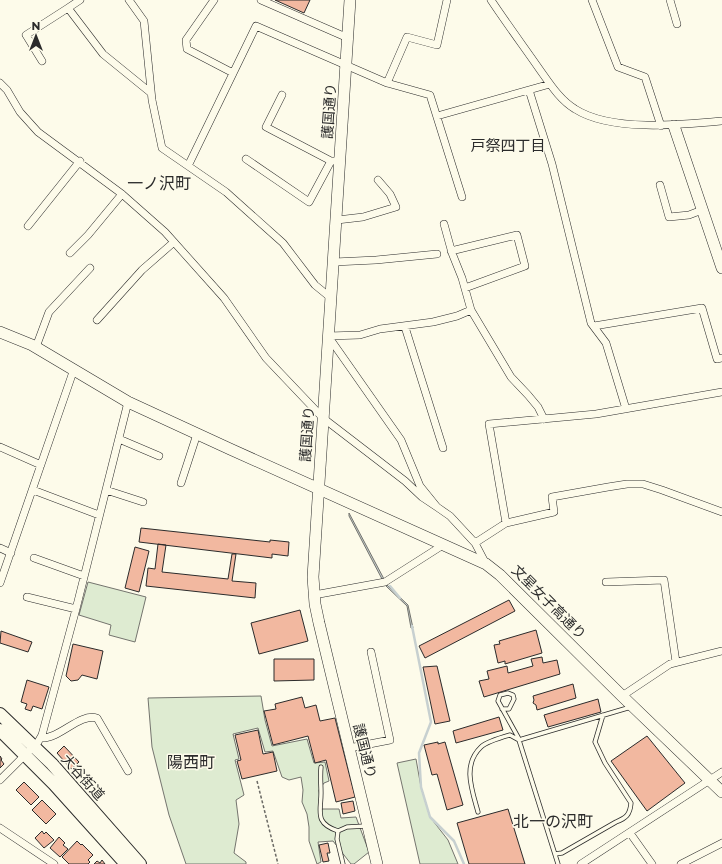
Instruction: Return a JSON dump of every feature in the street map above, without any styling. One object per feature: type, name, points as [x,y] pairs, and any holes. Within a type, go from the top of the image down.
[{"type":"main road","name":"大谷街道","points":[[0,714],[34,746],[73,787],[121,844],[140,864]]},
{"type":"main road","name":"大谷街道","points":[[0,730],[34,746],[54,784],[126,864]]},
{"type":"street","points":[[42,61],[26,35],[80,0]]},
{"type":"street","points":[[129,0],[144,21],[151,93],[162,148],[226,192],[283,243],[315,285],[331,298]]},
{"type":"street","points":[[214,0],[186,40],[187,49],[233,73]]},
{"type":"street","points":[[260,0],[348,38]]},
{"type":"street","name":"護国通り","points":[[350,0],[346,66],[336,161],[334,262],[312,577],[319,623],[368,826],[375,864]]},
{"type":"street","points":[[387,83],[407,37],[437,45],[446,0]]},
{"type":"street","points":[[491,0],[550,84],[567,103],[581,112],[616,122],[661,126],[722,121]]},
{"type":"street","points":[[592,0],[618,67],[645,77],[661,126]]},
{"type":"street","points":[[670,0],[678,24]]},
{"type":"street","points":[[68,8],[103,54],[151,93]]},
{"type":"street","points":[[188,166],[256,26],[387,83],[430,94],[462,197]]},
{"type":"street","points":[[0,84],[7,90],[20,112],[38,132],[80,161],[122,194],[174,242],[224,298],[266,358],[323,418],[405,481],[422,497],[450,516],[475,543],[486,564]]},
{"type":"street","points":[[437,116],[550,84]]},
{"type":"street","points":[[530,90],[552,164],[592,322],[606,343],[626,409]]},
{"type":"street","points":[[246,159],[309,202],[336,161],[266,127],[282,95]]},
{"type":"street","points":[[674,126],[722,268]]},
{"type":"street","points":[[28,226],[80,161]]},
{"type":"street","points":[[336,220],[363,217],[396,207],[390,194],[378,180]]},
{"type":"street","points":[[660,185],[669,217],[689,215],[702,210]]},
{"type":"street","points":[[70,253],[88,235],[122,194]]},
{"type":"street","points":[[444,224],[471,310],[511,377],[538,407],[544,419]]},
{"type":"street","points":[[452,251],[517,235],[525,266],[465,288]]},
{"type":"street","points":[[97,320],[142,270],[174,242]]},
{"type":"street","points":[[334,262],[376,260],[437,254]]},
{"type":"street","points":[[36,347],[49,312],[90,268]]},
{"type":"street","points":[[594,326],[702,308],[717,359],[722,358]]},
{"type":"street","points":[[328,336],[360,335],[380,329],[405,327],[456,316],[471,310]]},
{"type":"street","points":[[405,327],[443,448]]},
{"type":"street","name":"文星女子高通り","points":[[0,332],[36,347],[128,402],[486,564],[500,575],[622,696],[722,792]]},
{"type":"street","points":[[328,336],[401,440],[420,486],[437,507]]},
{"type":"street","points":[[0,583],[74,369]]},
{"type":"street","points":[[506,523],[489,424],[596,414],[722,392]]},
{"type":"street","points":[[34,746],[76,609],[128,402]]},
{"type":"street","points":[[181,482],[197,434]]},
{"type":"street","points":[[119,439],[159,456]]},
{"type":"street","points":[[0,447],[41,465]]},
{"type":"street","points":[[475,543],[506,523],[554,512],[552,497],[627,484],[643,484],[722,512]]},
{"type":"street","points":[[32,490],[99,516]]},
{"type":"street","points":[[106,490],[143,502]]},
{"type":"street","points":[[314,595],[385,582],[443,545]]},
{"type":"street","points":[[0,548],[11,553]]},
{"type":"street","points":[[34,558],[84,576]]},
{"type":"street","points":[[606,582],[664,580],[676,662]]},
{"type":"street","points":[[27,598],[76,609]]},
{"type":"street","points":[[622,696],[670,664],[722,651]]},
{"type":"street","points":[[349,748],[390,740],[371,652]]},
{"type":"street","points":[[0,780],[34,746],[50,736],[88,717],[97,718],[128,771]]},
{"type":"street","points":[[581,864],[722,772]]},
{"type":"street","points":[[0,828],[54,864]]},
{"type":"street","points":[[630,833],[652,864]]},
{"type":"street","points":[[681,864],[722,843]]},
{"type":"lane","points":[[502,709],[509,709],[514,699],[513,695],[508,693],[500,695],[498,702],[519,740],[558,864]]},
{"type":"lane","points":[[478,812],[470,784],[471,762],[482,746],[510,735],[519,740],[634,706]]},
{"type":"lane","points":[[555,854],[562,853],[616,822],[624,819],[631,811],[631,803],[605,763],[595,742],[603,715]]},
{"type":"lane","points":[[321,767],[321,793],[319,809],[323,822],[330,828],[338,831],[347,827],[368,826]]},
{"type":"lane","points":[[338,831],[337,839],[343,864]]},
{"type":"path","points":[[257,781],[278,864]]},
{"type":"green space","points":[[88,582],[146,597],[135,642],[109,635],[111,625],[79,615]]},
{"type":"green space","points":[[261,696],[265,720],[272,746],[307,739],[314,763],[325,762],[329,781],[324,783],[319,790],[321,809],[339,809],[341,818],[356,817],[369,852],[354,864],[351,864],[333,841],[318,842],[321,862],[317,864],[309,841],[307,814],[302,802],[303,790],[301,777],[289,780],[282,777],[273,751],[265,752],[258,728],[233,734],[239,759],[235,760],[244,795],[236,800],[239,824],[234,853],[246,862],[246,864],[186,864],[169,815],[152,747],[148,698]]},
{"type":"green space","points":[[416,759],[421,787],[430,817],[448,840],[458,864],[420,864],[397,763]]},
{"type":"shaded area","points":[[349,513],[384,579],[382,579],[349,516]]},
{"type":"shaded area","points":[[387,585],[408,605],[413,628],[411,628],[407,606],[386,586]]},
{"type":"building","points":[[275,0],[310,0],[304,13]]},
{"type":"building","points":[[141,528],[270,542],[270,540],[289,542],[288,556],[272,554],[272,558],[139,542]]},
{"type":"building","points":[[158,544],[166,545],[162,572],[228,579],[232,554],[236,554],[232,581],[256,583],[255,598],[146,586],[148,568],[155,569]]},
{"type":"building","points":[[135,547],[149,551],[139,592],[125,588]]},
{"type":"building","points":[[509,600],[515,611],[425,658],[419,646]]},
{"type":"building","points":[[300,610],[308,641],[259,654],[251,623]]},
{"type":"building","points":[[536,630],[542,653],[505,664],[505,661],[498,663],[494,645],[500,644],[499,641]]},
{"type":"building","points":[[1,631],[32,642],[28,652],[0,643]]},
{"type":"building","points":[[73,644],[103,651],[97,679],[82,675],[78,680],[71,681],[66,676]]},
{"type":"building","points":[[542,657],[543,663],[557,660],[560,674],[484,697],[479,681],[489,679],[487,671],[507,666],[508,673],[533,666],[531,659]]},
{"type":"building","points":[[274,659],[314,659],[314,680],[274,681]]},
{"type":"building","points":[[437,666],[450,721],[435,724],[423,667]]},
{"type":"building","points":[[27,680],[49,687],[42,709],[33,706],[31,711],[25,709],[27,704],[21,702]]},
{"type":"building","points":[[573,684],[576,698],[537,710],[536,705],[533,703],[533,696]]},
{"type":"building","points":[[302,697],[305,708],[316,705],[320,721],[335,718],[355,797],[336,802],[326,760],[315,763],[308,736],[273,745],[264,711],[276,709],[275,704]]},
{"type":"building","points":[[598,699],[601,712],[548,727],[544,715]]},
{"type":"building","points":[[499,717],[503,730],[456,743],[453,731]]},
{"type":"building","points":[[258,730],[263,754],[273,752],[277,771],[242,779],[237,761],[241,760],[235,735]]},
{"type":"building","points":[[647,736],[685,783],[647,811],[611,761]]},
{"type":"building","points":[[438,742],[438,744],[445,742],[463,805],[447,810],[437,774],[432,775],[424,745]]},
{"type":"building","points":[[64,746],[79,762],[71,769],[57,753]]},
{"type":"building","points":[[0,756],[4,764],[0,768]]},
{"type":"building","points":[[24,782],[39,797],[31,805],[16,790]]},
{"type":"building","points":[[42,800],[56,814],[46,824],[32,810]]},
{"type":"building","points":[[353,801],[355,811],[343,814],[341,803]]},
{"type":"building","points":[[508,809],[525,864],[469,864],[457,823]]},
{"type":"building","points":[[42,831],[44,834],[46,832],[54,840],[44,848],[35,838]]},
{"type":"building","points":[[59,837],[65,843],[63,845],[68,849],[60,857],[50,848]]},
{"type":"building","points":[[77,841],[93,855],[88,860],[90,862],[88,864],[69,864],[62,857]]},
{"type":"building","points":[[328,843],[330,853],[327,853],[329,861],[323,862],[319,845]]},
{"type":"building","points":[[102,860],[105,864],[94,864],[97,861],[100,863]]},
{"type":"waterway","points":[[390,586],[400,598]]},
{"type":"waterway","points":[[412,626],[431,722],[419,753],[421,787],[430,817],[454,841],[464,864]]},
{"type":"district","name":"戸祭四丁目","points":[[508,146]]},
{"type":"district","name":"一ノ沢町","points":[[159,183]]},
{"type":"district","name":"陽西町","points":[[191,762]]},
{"type":"district","name":"北一の沢町","points":[[553,821]]}]
